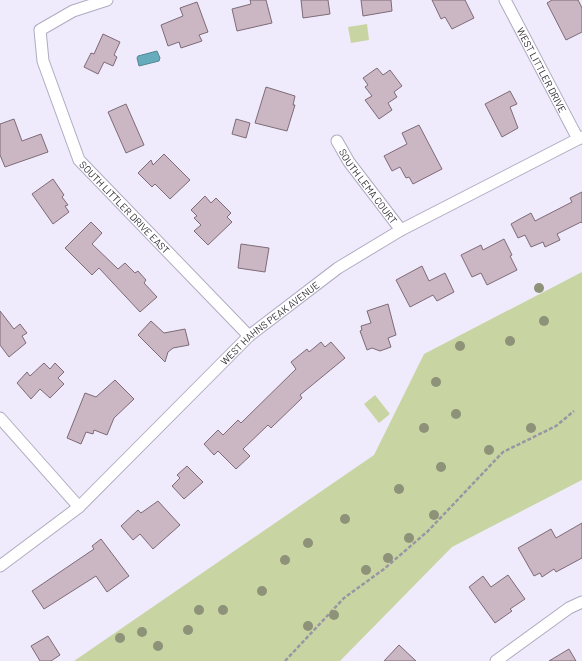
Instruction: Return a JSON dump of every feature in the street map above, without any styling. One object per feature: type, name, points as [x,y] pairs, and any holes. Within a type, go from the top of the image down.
[{"type":"street","name":"SOUTH LITTLER DRIVE EAST","points":[[107,0],[73,11],[40,30],[43,61],[79,160],[249,336]]},
{"type":"street","name":"WEST LITTLER DRIVE","points":[[505,0],[580,138]]},
{"type":"street","name":"WEST HAHNS PEAK AVENUE","points":[[0,566],[79,507],[249,336],[338,268],[401,230],[580,138]]},
{"type":"street","name":"SOUTH LEMA COURT","points":[[337,141],[349,162],[401,230]]},
{"type":"street","points":[[0,418],[79,507]]},
{"type":"street","points":[[496,661],[569,608],[582,602]]},
{"type":"path","points":[[285,661],[344,598],[384,569],[428,531],[503,452],[556,426],[574,411]]},
{"type":"green space","points":[[367,24],[369,40],[351,43],[348,27]]},
{"type":"green space","points":[[582,272],[582,480],[452,547],[340,661],[74,661],[374,455],[424,354]]},
{"type":"green space","points":[[375,395],[390,414],[379,423],[364,404]]},
{"type":"water","points":[[157,51],[160,58],[159,61],[139,66],[138,56]]},
{"type":"building","points":[[250,0],[266,0],[272,23],[237,31],[232,9],[251,4]]},
{"type":"building","points":[[301,0],[328,0],[330,14],[303,18]]},
{"type":"building","points":[[361,0],[391,0],[392,11],[363,16]]},
{"type":"building","points":[[432,0],[465,0],[474,18],[452,29],[445,17],[441,19]]},
{"type":"building","points":[[552,0],[578,0],[582,8],[582,32],[566,40],[547,3]]},
{"type":"building","points":[[197,2],[208,32],[199,35],[202,41],[181,48],[179,42],[168,46],[161,25],[183,16],[180,8]]},
{"type":"building","points":[[103,34],[120,42],[114,55],[117,57],[113,66],[104,62],[98,74],[84,67],[91,53],[94,54]]},
{"type":"building","points":[[377,68],[383,75],[390,70],[402,86],[394,92],[397,97],[388,103],[392,110],[379,119],[365,100],[372,96],[365,87],[368,85],[363,78]]},
{"type":"building","points":[[266,87],[295,96],[293,105],[295,105],[287,131],[255,123]]},
{"type":"building","points":[[510,91],[517,104],[510,107],[518,128],[502,137],[485,104]]},
{"type":"building","points":[[126,104],[144,145],[126,153],[108,112]]},
{"type":"building","points":[[14,119],[22,141],[41,134],[48,152],[5,167],[0,155],[0,124]]},
{"type":"building","points":[[236,119],[250,123],[246,138],[232,134]]},
{"type":"building","points":[[419,125],[442,169],[413,184],[409,177],[406,178],[400,167],[392,171],[384,156],[407,144],[402,133]]},
{"type":"building","points":[[164,154],[190,180],[170,199],[155,184],[152,187],[138,173],[151,160],[153,165]]},
{"type":"building","points":[[53,179],[64,195],[62,197],[68,205],[65,206],[69,212],[53,224],[32,194]]},
{"type":"building","points":[[582,192],[582,223],[581,222],[557,234],[560,240],[545,247],[543,242],[531,247],[525,235],[518,238],[511,224],[531,213],[535,221],[572,202],[570,198]]},
{"type":"building","points":[[205,196],[211,203],[216,198],[231,213],[227,217],[232,222],[208,245],[194,231],[201,225],[194,218],[197,216],[191,210]]},
{"type":"building","points":[[91,222],[102,233],[92,244],[118,269],[125,263],[135,273],[138,271],[146,280],[144,283],[157,297],[140,312],[99,268],[92,275],[65,248]]},
{"type":"building","points":[[504,239],[517,270],[487,285],[481,273],[472,277],[461,255],[481,245],[483,250]]},
{"type":"building","points":[[241,244],[269,248],[265,272],[238,268]]},
{"type":"building","points":[[422,266],[429,281],[445,273],[454,292],[437,301],[433,295],[410,307],[396,280]]},
{"type":"building","points":[[388,304],[396,335],[388,338],[391,347],[380,351],[372,348],[367,350],[360,331],[362,330],[361,326],[371,323],[367,311]]},
{"type":"building","points":[[0,311],[14,329],[20,324],[27,333],[22,336],[26,343],[9,357],[0,345]]},
{"type":"building","points":[[151,321],[164,333],[185,329],[189,345],[173,348],[168,352],[165,362],[138,335]]},
{"type":"building","points":[[321,342],[325,347],[331,342],[345,358],[300,395],[302,398],[271,428],[268,425],[243,449],[250,456],[236,469],[218,451],[214,455],[204,444],[218,430],[223,435],[238,420],[241,423],[296,369],[291,362],[307,349],[309,352]]},
{"type":"building","points":[[44,363],[50,369],[55,363],[64,372],[58,378],[64,384],[50,398],[40,389],[31,399],[17,383],[27,372],[30,376]]},
{"type":"building","points":[[115,380],[134,399],[114,418],[107,435],[94,430],[93,434],[86,432],[81,444],[67,438],[85,393],[96,397]]},
{"type":"building","points":[[187,466],[203,482],[184,499],[172,486],[180,478],[177,475]]},
{"type":"building","points":[[158,501],[180,525],[153,549],[140,534],[133,540],[121,526],[138,510],[141,513]]},
{"type":"building","points":[[582,523],[582,558],[556,572],[554,569],[542,577],[540,573],[534,576],[518,548],[551,529],[556,538]]},
{"type":"building","points":[[101,539],[129,576],[107,592],[96,576],[44,609],[32,591],[94,549],[92,546]]},
{"type":"building","points":[[508,575],[525,599],[510,609],[512,611],[495,623],[469,587],[483,576],[491,587]]},
{"type":"building","points":[[48,636],[60,655],[51,661],[40,661],[31,646]]},
{"type":"building","points":[[399,645],[416,661],[384,661]]},
{"type":"building","points":[[569,649],[576,661],[549,661]]}]
